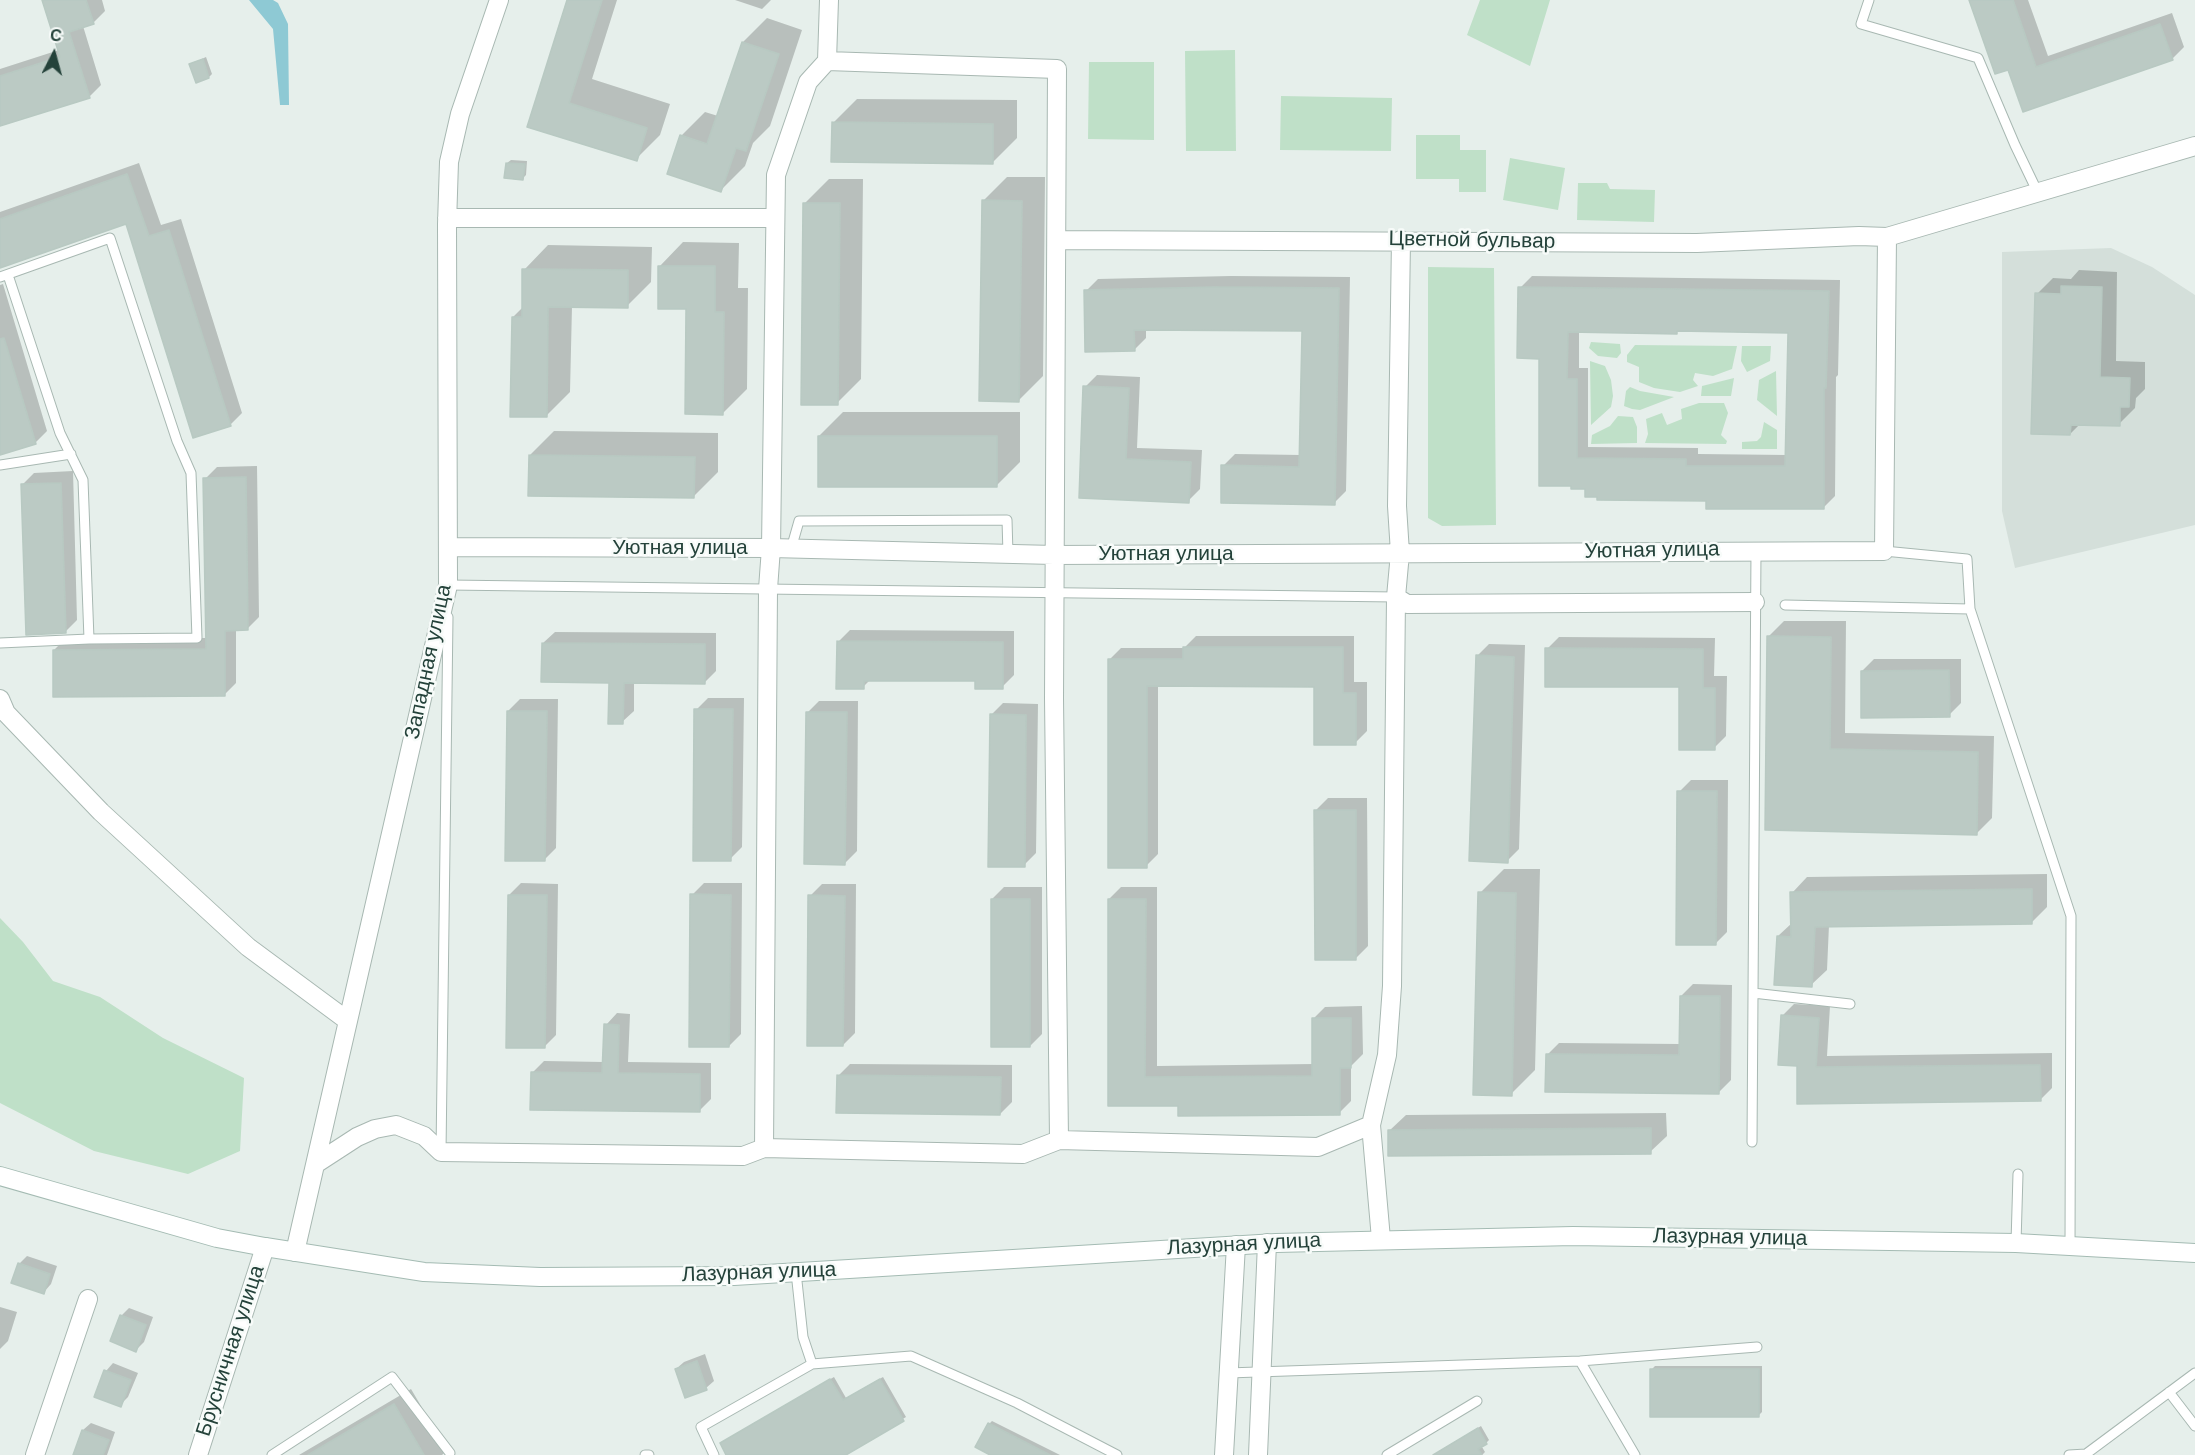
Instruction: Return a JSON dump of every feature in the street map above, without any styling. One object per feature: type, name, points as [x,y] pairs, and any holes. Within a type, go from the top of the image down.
[{"type":"street","name":"Западная улица","points":[[295,1252],[448,585],[447,218],[449,162],[458,123],[499,0]]},
{"type":"street","points":[[764,1148],[768,589],[771,548],[776,175],[808,82],[827,61],[829,0]]},
{"type":"street","points":[[827,61],[1057,69],[1058,240],[1054,555],[1059,1140]]},
{"type":"street","name":"Цветной бульвар","points":[[1058,240],[1697,243],[1859,236],[1887,237],[2195,146]]},
{"type":"street","points":[[447,218],[774,218]]},
{"type":"street","points":[[1884,550],[1887,237]]},
{"type":"street","points":[[1381,1239],[1371,1125],[1387,1055],[1392,986],[1396,597],[1400,553],[1397,506],[1401,240]]},
{"type":"street","name":"Уютная улица","points":[[448,547],[771,548],[1054,555],[1884,550]]},
{"type":"street","points":[[1396,597],[1407,604],[1755,602]]},
{"type":"street","points":[[0,699],[6,713],[101,812],[248,947],[348,1021]]},
{"type":"street","points":[[315,1170],[357,1137],[375,1129],[396,1125],[424,1136],[441,1152],[743,1156],[764,1148],[1023,1154],[1059,1140],[1318,1147],[1371,1125]]},
{"type":"street","name":"Лазурная улица","points":[[0,1176],[217,1238],[424,1272],[529,1276],[641,1278],[796,1272],[1268,1243],[1585,1236],[2016,1243],[2195,1253]]},
{"type":"street","points":[[1258,1455],[1268,1243]]},
{"type":"street","points":[[1224,1455],[1236,1245]]},
{"type":"street","name":"Брусничная улица","points":[[198,1455],[265,1247]]},
{"type":"street","points":[[35,1455],[88,1299]]},
{"type":"lane","points":[[1869,0],[1861,24],[1978,58],[2015,146],[2038,193]]},
{"type":"lane","points":[[0,643],[196,638],[191,473],[177,441],[110,238],[4,276],[60,433],[83,480],[89,639]]},
{"type":"lane","points":[[0,465],[71,454]]},
{"type":"lane","points":[[791,549],[799,521],[1007,520],[1008,554]]},
{"type":"lane","points":[[1752,1142],[1756,550]]},
{"type":"lane","points":[[1884,550],[1967,559],[1970,609],[2071,916],[2070,1246]]},
{"type":"lane","points":[[441,1152],[448,585],[1396,597]]},
{"type":"lane","points":[[1785,605],[1970,609]]},
{"type":"lane","points":[[1753,993],[1850,1004]]},
{"type":"lane","points":[[2016,1243],[2018,1174]]},
{"type":"lane","points":[[796,1272],[803,1337],[812,1364]]},
{"type":"lane","points":[[1228,1373],[1263,1374],[1580,1361],[1757,1347]]},
{"type":"lane","points":[[714,1455],[701,1427],[812,1364],[911,1356],[1017,1403],[1117,1455]]},
{"type":"lane","points":[[1580,1361],[1635,1455]]},
{"type":"lane","points":[[2069,1455],[2086,1454],[2195,1372]]},
{"type":"lane","points":[[272,1455],[392,1377],[450,1453]]},
{"type":"lane","points":[[2169,1392],[2195,1426]]},
{"type":"lane","points":[[1388,1455],[1477,1401]]},
{"type":"shaded area","points":[[2111,248],[2152,267],[2195,295],[2195,525],[2015,568],[2002,511],[2002,252]]},
{"type":"green space","points":[[1480,0],[1550,0],[1530,66],[1467,35]]},
{"type":"green space","points":[[1235,50],[1236,151],[1186,151],[1185,51]]},
{"type":"green space","points":[[1089,62],[1154,62],[1154,140],[1088,139]]},
{"type":"green space","points":[[1281,96],[1392,98],[1391,151],[1280,150]]},
{"type":"green space","points":[[1416,135],[1460,135],[1460,150],[1486,150],[1486,192],[1459,192],[1459,179],[1416,179]]},
{"type":"green space","points":[[1510,158],[1565,168],[1558,210],[1503,200]]},
{"type":"green space","points":[[1578,183],[1607,183],[1610,189],[1655,190],[1654,222],[1577,220]]},
{"type":"green space","points":[[1428,267],[1494,268],[1496,525],[1442,526],[1428,518]]},
{"type":"green space","points":[[1591,342],[1620,344],[1621,353],[1617,358],[1598,356],[1589,348]]},
{"type":"green space","points":[[1635,345],[1737,346],[1732,369],[1713,376],[1695,373],[1693,380],[1698,386],[1680,392],[1654,388],[1639,382],[1639,367],[1627,362],[1627,355]]},
{"type":"green space","points":[[1742,346],[1771,346],[1770,361],[1747,372],[1741,361]]},
{"type":"green space","points":[[1590,361],[1605,366],[1611,380],[1613,396],[1611,407],[1591,425]]},
{"type":"green space","points":[[1776,371],[1777,416],[1757,400],[1759,380]]},
{"type":"green space","points":[[1734,378],[1731,396],[1701,396],[1702,386]]},
{"type":"green space","points":[[1630,387],[1674,397],[1640,410],[1632,409],[1624,406],[1626,391]]},
{"type":"green space","points":[[1699,403],[1724,403],[1728,413],[1721,435],[1727,441],[1726,444],[1645,443],[1648,434],[1646,419],[1662,413],[1667,425],[1682,419],[1681,409]]},
{"type":"green space","points":[[1618,416],[1633,417],[1637,427],[1637,443],[1591,444],[1592,435],[1610,426]]},
{"type":"green space","points":[[1764,422],[1777,430],[1777,449],[1742,449],[1742,442],[1757,441],[1761,437]]},
{"type":"green space","points":[[0,918],[23,942],[53,981],[100,997],[163,1038],[244,1078],[240,1151],[188,1174],[94,1151],[0,1103]]},
{"type":"water","points":[[249,0],[273,0],[278,3],[288,24],[289,105],[280,105],[273,29]]},
{"type":"building","points":[[42,0],[86,0],[94,24],[69,32],[90,98],[0,126],[0,76],[60,57]]},
{"type":"building","points":[[567,0],[602,0],[569,103],[647,128],[637,161],[527,127]]},
{"type":"building","points":[[1969,0],[2013,0],[2036,67],[2160,24],[2173,60],[2023,112],[2008,70],[1995,74]]},
{"type":"building","points":[[742,42],[779,54],[746,151],[736,148],[721,192],[667,174],[680,135],[707,144]]},
{"type":"building","points":[[203,59],[209,78],[196,83],[189,64]]},
{"type":"building","points":[[832,122],[993,124],[993,164],[831,162]]},
{"type":"building","points":[[506,163],[525,164],[523,180],[504,178]]},
{"type":"building","points":[[127,174],[149,236],[169,230],[231,426],[193,438],[126,224],[0,268],[0,219]]},
{"type":"building","points":[[982,200],[1022,201],[1019,402],[979,401]]},
{"type":"building","points":[[803,203],[840,203],[838,405],[801,405]]},
{"type":"building","points":[[658,266],[715,266],[715,312],[724,312],[723,415],[685,414],[686,309],[658,309]]},
{"type":"building","points":[[522,269],[628,270],[628,308],[548,307],[547,417],[510,417],[512,317],[522,317]]},
{"type":"building","points":[[2061,286],[2102,287],[2100,377],[2130,378],[2129,407],[2120,407],[2120,426],[2071,425],[2070,435],[2031,434],[2035,293],[2061,294]]},
{"type":"building","points":[[1218,287],[1339,288],[1335,505],[1221,503],[1221,465],[1299,467],[1302,331],[1134,330],[1135,351],[1085,352],[1084,290]]},
{"type":"building","points":[[1518,287],[1829,291],[1826,388],[1824,388],[1824,509],[1706,509],[1706,501],[1597,500],[1597,497],[1585,497],[1585,489],[1571,489],[1571,486],[1539,486],[1539,359],[1517,358]],"holes":[[[1568,332],[1788,333],[1785,466],[1686,466],[1686,459],[1577,458],[1577,379],[1567,379]]]},
{"type":"building","points":[[4,338],[36,444],[0,455],[0,339]]},
{"type":"building","points":[[1083,386],[1129,388],[1126,459],[1191,462],[1189,503],[1079,498]]},
{"type":"building","points":[[818,436],[997,436],[997,487],[818,487]]},
{"type":"building","points":[[529,455],[695,457],[694,498],[528,496]]},
{"type":"building","points":[[246,477],[248,630],[225,631],[225,696],[53,697],[53,650],[206,649],[203,478]]},
{"type":"building","points":[[61,483],[66,633],[26,635],[21,484]]},
{"type":"building","points":[[1767,636],[1831,637],[1830,749],[1978,752],[1977,835],[1765,830]]},
{"type":"building","points":[[837,641],[1003,642],[1003,689],[975,689],[975,681],[864,681],[864,689],[836,689]]},
{"type":"building","points":[[542,643],[705,644],[705,684],[624,683],[623,724],[608,724],[609,683],[541,682]]},
{"type":"building","points":[[1183,647],[1343,647],[1343,693],[1356,693],[1356,745],[1314,745],[1314,687],[1147,686],[1147,868],[1108,868],[1108,659],[1183,659]]},
{"type":"building","points":[[1545,648],[1703,649],[1703,688],[1715,688],[1715,750],[1679,750],[1679,687],[1545,687]]},
{"type":"building","points":[[1476,655],[1514,657],[1508,863],[1469,861]]},
{"type":"building","points":[[1949,670],[1950,717],[1861,718],[1861,671]]},
{"type":"building","points":[[694,709],[733,709],[731,861],[693,861]]},
{"type":"building","points":[[507,711],[547,711],[545,861],[505,861]]},
{"type":"building","points":[[806,712],[847,712],[845,865],[804,864]]},
{"type":"building","points":[[990,714],[1026,715],[1025,867],[988,867]]},
{"type":"building","points":[[1677,791],[1717,791],[1716,945],[1676,945]]},
{"type":"building","points":[[1314,810],[1356,810],[1356,960],[1315,960]]},
{"type":"building","points":[[2032,889],[2032,924],[1815,927],[1812,987],[1774,985],[1777,936],[1791,937],[1790,892]]},
{"type":"building","points":[[1478,892],[1516,893],[1512,1096],[1473,1095]]},
{"type":"building","points":[[690,894],[731,895],[729,1047],[689,1047]]},
{"type":"building","points":[[508,895],[547,895],[545,1048],[506,1048]]},
{"type":"building","points":[[808,895],[845,896],[843,1046],[807,1046]]},
{"type":"building","points":[[991,899],[1030,899],[1030,1047],[991,1047]]},
{"type":"building","points":[[1108,899],[1146,899],[1145,1077],[1312,1076],[1312,1018],[1351,1018],[1351,1068],[1340,1068],[1340,1115],[1178,1116],[1178,1106],[1108,1106]]},
{"type":"building","points":[[1680,996],[1720,996],[1719,1094],[1545,1092],[1546,1054],[1679,1055]]},
{"type":"building","points":[[1781,1015],[1819,1018],[1816,1067],[2040,1065],[2041,1101],[1797,1104],[1797,1066],[1778,1065]]},
{"type":"building","points":[[604,1024],[619,1025],[618,1073],[700,1074],[700,1112],[530,1110],[531,1072],[602,1073]]},
{"type":"building","points":[[837,1075],[1001,1077],[1000,1115],[836,1113]]},
{"type":"building","points":[[1651,1128],[1651,1154],[1388,1156],[1388,1130]]},
{"type":"building","points":[[18,1263],[50,1274],[44,1294],[11,1283]]},
{"type":"building","points":[[120,1315],[146,1325],[136,1352],[110,1341]]},
{"type":"building","points":[[697,1361],[707,1390],[685,1398],[675,1369]]},
{"type":"building","points":[[1650,1369],[1759,1369],[1759,1417],[1650,1417]]},
{"type":"building","points":[[104,1370],[131,1380],[121,1407],[94,1397]]},
{"type":"building","points":[[830,1379],[843,1400],[880,1379],[904,1421],[846,1455],[726,1455],[720,1443]]},
{"type":"building","points":[[394,1404],[424,1455],[308,1455]]},
{"type":"building","points":[[988,1423],[1050,1455],[990,1455],[975,1447]]},
{"type":"building","points":[[1478,1428],[1487,1444],[1478,1449],[1482,1455],[1433,1455]]},
{"type":"building","points":[[82,1430],[109,1440],[103,1455],[73,1455]]}]
